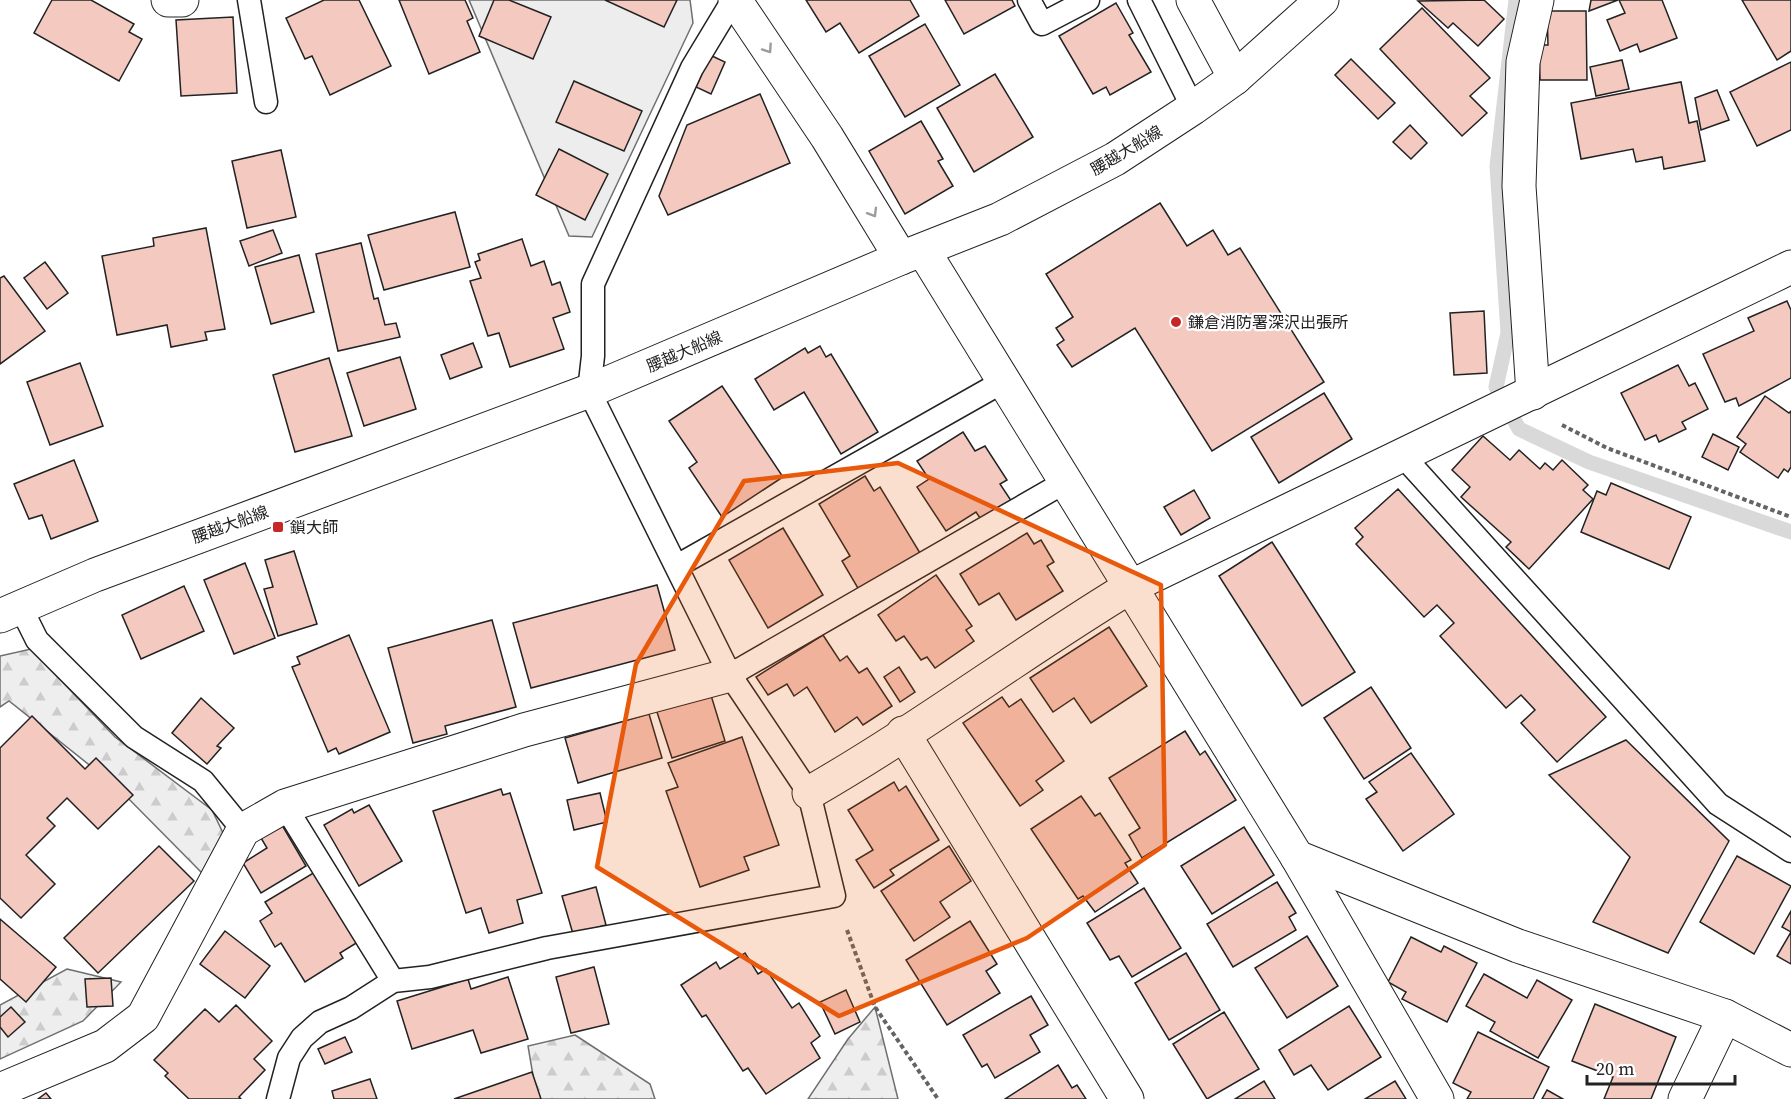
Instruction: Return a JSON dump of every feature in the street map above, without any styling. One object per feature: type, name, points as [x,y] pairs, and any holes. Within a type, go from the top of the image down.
[{"type":"street","points":[[168,0],[182,0]]},
{"type":"street","points":[[734,0],[827,137],[1004,381],[1297,857],[1437,1099]]},
{"type":"street","points":[[1193,0],[1234,78]]},
{"type":"street","name":"腰越大船線","points":[[10,611],[95,575],[589,391],[1000,219],[1105,165],[1193,108],[1234,78],[1322,0]]},
{"type":"street","points":[[1533,393],[1519,186],[1523,62],[1537,0]]},
{"type":"street","points":[[809,793],[856,766],[1046,638],[1130,587],[1791,267]]},
{"type":"street","points":[[0,1089],[105,1046],[143,1017],[243,830],[285,806],[524,730],[730,675]]},
{"type":"street","points":[[903,733],[1127,1099]]},
{"type":"street","points":[[1297,857],[1518,946],[1725,1016],[1791,1050]]},
{"type":"street","points":[[1685,1099],[1725,1016]]},
{"type":"lane","points":[[249,0],[266,102]]},
{"type":"lane","points":[[278,1099],[290,1058],[302,1038],[320,1022],[351,1008],[393,981],[430,977],[547,948],[834,896],[809,793],[730,675],[589,391],[593,356],[593,284],[692,68],[734,0]]},
{"type":"lane","points":[[1029,0],[1042,24],[1088,0]]},
{"type":"lane","points":[[1139,0],[1193,108]]},
{"type":"lane","points":[[677,566],[1004,381]]},
{"type":"lane","points":[[1402,456],[1718,804],[1791,852]]},
{"type":"lane","points":[[730,675],[1065,482]]},
{"type":"lane","points":[[10,611],[134,737],[203,781],[243,830]]},
{"type":"lane","points":[[285,806],[393,981]]},
{"type":"path","points":[[1533,393],[1541,414],[1607,448],[1791,517]]},
{"type":"path","points":[[834,896],[875,1007],[938,1099]]},
{"type":"highlighted area","points":[[898,463],[1161,585],[1165,845],[1027,938],[839,1016],[597,867],[636,664],[744,481]]},
{"type":"green space","points":[[31,649],[115,737],[212,810],[224,835],[203,874],[117,787],[9,701],[0,707],[0,656]]},
{"type":"green space","points":[[67,969],[121,982],[83,1021],[0,1059],[0,1005]]},
{"type":"green space","points":[[875,1007],[898,1099],[808,1099],[848,1039]]},
{"type":"green space","points":[[575,1035],[650,1084],[655,1099],[537,1099],[528,1046]]},
{"type":"shaded area","points":[[469,0],[690,0],[693,23],[592,237],[569,236]]},
{"type":"building","points":[[52,0],[91,0],[134,24],[129,32],[142,39],[119,81],[34,33]]},
{"type":"building","points":[[324,0],[359,0],[391,66],[330,95],[312,56],[305,59],[286,18]]},
{"type":"building","points":[[399,0],[465,0],[473,18],[467,21],[480,52],[429,74]]},
{"type":"building","points":[[494,0],[509,0],[551,17],[533,59],[479,36]]},
{"type":"building","points":[[605,0],[677,0],[664,27]]},
{"type":"building","points":[[806,0],[910,0],[919,16],[859,53],[840,23],[826,32]]},
{"type":"building","points":[[945,0],[1012,0],[1015,6],[964,34]]},
{"type":"building","points":[[1484,0],[1504,19],[1478,46],[1453,23],[1448,28],[1418,1]]},
{"type":"building","points":[[1591,0],[1618,0],[1589,11]]},
{"type":"building","points":[[1619,0],[1662,0],[1677,38],[1640,52],[1637,44],[1620,51],[1607,20],[1625,13]]},
{"type":"building","points":[[1742,0],[1791,0],[1791,51],[1777,60]]},
{"type":"building","points":[[1116,3],[1133,33],[1129,35],[1151,72],[1110,95],[1106,87],[1093,94],[1059,36]]},
{"type":"building","points":[[1422,8],[1490,78],[1470,96],[1487,113],[1462,136],[1380,49]]},
{"type":"building","points":[[1547,11],[1586,11],[1587,80],[1540,80],[1539,45],[1548,45]]},
{"type":"building","points":[[233,17],[237,93],[181,96],[176,20]]},
{"type":"building","points":[[925,24],[960,85],[905,117],[869,56]]},
{"type":"building","points":[[710,55],[725,62],[711,94],[696,87]]},
{"type":"building","points":[[1351,59],[1395,103],[1378,119],[1335,75]]},
{"type":"building","points":[[1622,60],[1629,89],[1596,96],[1590,67]]},
{"type":"building","points":[[1791,62],[1791,130],[1757,146],[1730,92]]},
{"type":"building","points":[[995,74],[1033,137],[974,172],[937,108]]},
{"type":"building","points":[[574,81],[642,111],[624,151],[556,122]]},
{"type":"building","points":[[1681,82],[1689,123],[1697,121],[1705,161],[1664,169],[1662,157],[1636,162],[1633,149],[1581,159],[1571,103]]},
{"type":"building","points":[[1717,90],[1729,120],[1701,130],[1695,98]]},
{"type":"building","points":[[760,94],[790,163],[668,215],[659,196],[687,125]]},
{"type":"building","points":[[921,121],[943,159],[938,161],[953,186],[905,214],[869,151]]},
{"type":"building","points":[[1410,125],[1427,143],[1411,159],[1393,142]]},
{"type":"building","points":[[559,149],[608,174],[585,220],[536,195]]},
{"type":"building","points":[[281,150],[296,217],[247,228],[232,161]]},
{"type":"building","name":"鎌倉消防署深沢出張所","points":[[1160,203],[1187,246],[1213,230],[1228,255],[1240,248],[1324,382],[1212,451],[1135,328],[1072,367],[1057,345],[1064,340],[1056,328],[1073,317],[1046,274]]},
{"type":"building","points":[[455,212],[470,267],[384,290],[368,235]]},
{"type":"building","points":[[206,228],[225,329],[205,332],[207,340],[171,347],[167,325],[117,335],[102,256],[154,246],[153,238]]},
{"type":"building","points":[[273,230],[282,253],[249,266],[240,241]]},
{"type":"building","points":[[522,239],[531,266],[544,261],[552,285],[560,282],[570,312],[553,318],[564,349],[510,367],[499,333],[488,336],[470,281],[481,278],[475,262],[480,260],[478,254]]},
{"type":"building","points":[[361,243],[374,299],[378,298],[385,325],[396,323],[400,337],[338,351],[316,254]]},
{"type":"building","points":[[299,255],[314,312],[271,324],[255,267]]},
{"type":"building","points":[[45,262],[68,293],[47,309],[24,278]]},
{"type":"building","points":[[4,276],[45,331],[0,364],[0,278]]},
{"type":"building","points":[[1787,301],[1791,310],[1791,378],[1739,406],[1736,398],[1725,402],[1703,354],[1754,331],[1748,318]]},
{"type":"building","points":[[1484,311],[1487,373],[1454,375],[1450,313]]},
{"type":"building","points":[[473,343],[482,367],[450,379],[441,355]]},
{"type":"building","points":[[820,346],[826,357],[831,354],[878,432],[841,454],[804,392],[774,410],[755,379],[805,348],[808,353]]},
{"type":"building","points":[[400,357],[416,409],[364,426],[347,373]]},
{"type":"building","points":[[329,358],[352,436],[295,452],[273,375]]},
{"type":"building","points":[[80,363],[103,426],[50,445],[27,382]]},
{"type":"building","points":[[1678,365],[1689,386],[1695,383],[1708,409],[1682,422],[1686,429],[1659,442],[1656,435],[1645,440],[1621,393]]},
{"type":"building","points":[[722,386],[783,477],[722,517],[689,468],[697,462],[669,421]]},
{"type":"building","points":[[1324,393],[1352,439],[1279,483],[1251,437]]},
{"type":"building","points":[[1765,396],[1789,413],[1791,411],[1791,467],[1788,472],[1784,469],[1778,478],[1740,452],[1746,444],[1737,437]]},
{"type":"building","points":[[963,432],[975,451],[985,446],[1007,480],[1000,484],[1012,502],[982,521],[976,512],[946,531],[917,487],[929,479],[917,461]]},
{"type":"building","points":[[1713,434],[1739,447],[1728,470],[1702,457]]},
{"type":"building","points":[[1483,436],[1510,460],[1519,450],[1540,469],[1545,463],[1553,470],[1562,460],[1588,485],[1583,490],[1593,499],[1529,569],[1506,547],[1511,542],[1461,497],[1470,487],[1452,470]]},
{"type":"building","points":[[74,460],[98,521],[51,539],[42,515],[29,519],[14,484]]},
{"type":"building","points":[[865,476],[874,491],[880,487],[920,553],[859,590],[842,561],[850,556],[819,504]]},
{"type":"building","points":[[1611,483],[1691,517],[1669,569],[1581,532],[1597,491],[1606,495]]},
{"type":"building","points":[[1398,489],[1606,717],[1557,762],[1521,723],[1535,710],[1521,695],[1506,708],[1440,636],[1454,623],[1437,605],[1424,617],[1356,544],[1363,537],[1355,528]]},
{"type":"building","points":[[1194,490],[1210,518],[1181,535],[1164,507]]},
{"type":"building","points":[[783,528],[823,595],[768,628],[729,560]]},
{"type":"building","points":[[1027,533],[1034,544],[1041,540],[1054,562],[1047,566],[1063,591],[1016,620],[999,593],[979,605],[960,574]]},
{"type":"building","points":[[1272,542],[1355,672],[1302,706],[1219,576]]},
{"type":"building","points":[[294,551],[317,624],[278,636],[264,589],[273,587],[265,560]]},
{"type":"building","points":[[245,563],[275,638],[234,654],[204,580]]},
{"type":"building","points":[[936,575],[972,626],[966,630],[974,641],[935,668],[927,657],[921,660],[904,636],[896,641],[878,615]]},
{"type":"building","points":[[657,585],[675,650],[531,688],[513,623]]},
{"type":"building","points":[[184,586],[204,631],[141,659],[122,615]]},
{"type":"building","points":[[492,620],[516,707],[445,726],[447,734],[413,743],[388,648]]},
{"type":"building","points":[[1109,627],[1147,686],[1091,723],[1074,698],[1053,712],[1030,678]]},
{"type":"building","points":[[349,635],[390,732],[339,754],[336,748],[328,752],[292,667],[300,664],[297,657]]},
{"type":"building","points":[[823,635],[840,661],[847,656],[859,673],[867,668],[892,706],[863,725],[857,717],[835,732],[807,687],[794,696],[787,684],[768,695],[756,677]]},
{"type":"building","points":[[899,667],[915,692],[900,702],[884,677]]},
{"type":"building","points":[[1371,687],[1411,748],[1364,779],[1324,718]]},
{"type":"building","points":[[710,692],[725,741],[672,758],[656,709]]},
{"type":"building","points":[[1002,697],[1009,707],[1021,699],[1064,761],[1036,781],[1043,790],[1020,806],[963,723]]},
{"type":"building","points":[[201,698],[234,728],[217,746],[221,748],[207,764],[172,733]]},
{"type":"building","points":[[649,714],[662,758],[578,783],[565,738]]},
{"type":"building","points":[[32,716],[85,769],[96,758],[133,795],[98,829],[67,798],[47,818],[55,826],[26,855],[55,884],[21,918],[0,898],[0,748]]},
{"type":"building","points":[[1185,731],[1200,755],[1205,751],[1236,800],[1142,858],[1129,835],[1140,828],[1109,778]]},
{"type":"building","points":[[742,737],[779,845],[744,857],[749,870],[700,887],[666,791],[678,787],[668,763]]},
{"type":"building","points":[[1626,740],[1729,841],[1668,953],[1593,922],[1630,857],[1549,775]]},
{"type":"building","points":[[1411,753],[1454,814],[1403,851],[1366,799],[1377,792],[1369,782]]},
{"type":"building","points":[[894,782],[899,791],[906,786],[939,840],[890,870],[894,875],[874,888],[856,860],[873,850],[848,810]]},
{"type":"building","points":[[501,789],[503,795],[510,793],[542,893],[517,900],[523,923],[489,933],[481,908],[466,913],[433,811]]},
{"type":"building","points":[[600,793],[607,822],[574,830],[567,800]]},
{"type":"building","points":[[1081,796],[1095,816],[1100,813],[1131,860],[1125,863],[1138,883],[1095,912],[1083,896],[1078,899],[1031,829]]},
{"type":"building","points":[[369,805],[402,861],[359,886],[324,825],[352,809],[354,813]]},
{"type":"building","points":[[282,825],[306,866],[261,893],[243,863],[267,848],[261,838]]},
{"type":"building","points":[[1244,827],[1274,875],[1212,914],[1181,866]]},
{"type":"building","points":[[159,846],[194,881],[98,973],[64,938]]},
{"type":"building","points":[[949,846],[971,881],[940,902],[950,917],[914,941],[881,891]]},
{"type":"building","points":[[1737,856],[1791,886],[1754,954],[1700,922]]},
{"type":"building","points":[[315,872],[358,942],[340,953],[343,958],[305,982],[281,943],[275,947],[260,921],[272,913],[265,902]]},
{"type":"building","points":[[1277,882],[1296,913],[1289,917],[1296,930],[1233,967],[1207,924]]},
{"type":"building","points":[[596,887],[606,925],[573,934],[562,896]]},
{"type":"building","points":[[1144,888],[1181,948],[1132,977],[1119,956],[1110,960],[1087,923]]},
{"type":"building","points":[[1791,911],[1791,932],[1782,927]]},
{"type":"building","points":[[0,919],[56,967],[26,1002],[0,979]]},
{"type":"building","points":[[970,921],[997,964],[986,971],[1000,993],[947,1025],[906,960]]},
{"type":"building","points":[[225,931],[270,966],[245,998],[200,964]]},
{"type":"building","points":[[1791,932],[1791,964],[1777,956]]},
{"type":"building","points":[[1307,936],[1338,986],[1287,1018],[1255,968]]},
{"type":"building","points":[[1411,937],[1441,952],[1444,946],[1477,963],[1447,1022],[1402,999],[1406,992],[1388,982]]},
{"type":"building","points":[[745,953],[758,974],[766,969],[792,1008],[799,1003],[820,1036],[811,1043],[820,1058],[766,1094],[748,1068],[743,1071],[706,1015],[702,1017],[681,985],[716,962],[720,969]]},
{"type":"building","points":[[1186,953],[1220,1010],[1169,1040],[1135,983]]},
{"type":"building","points":[[594,967],[609,1024],[571,1033],[556,977]]},
{"type":"building","points":[[1484,974],[1527,998],[1537,980],[1572,1000],[1538,1058],[1490,1031],[1495,1022],[1466,1006]]},
{"type":"building","points":[[508,977],[528,1039],[481,1053],[473,1030],[412,1049],[397,1001],[468,979],[471,989]]},
{"type":"building","points":[[111,978],[113,1006],[87,1007],[85,979]]},
{"type":"building","points":[[846,990],[860,1022],[835,1034],[820,1002]]},
{"type":"building","points":[[1031,996],[1048,1025],[1030,1035],[1040,1052],[995,1078],[987,1064],[982,1067],[963,1035]]},
{"type":"building","points":[[1595,1004],[1676,1037],[1651,1099],[1604,1099],[1613,1077],[1572,1061]]},
{"type":"building","points":[[236,1005],[272,1041],[254,1059],[265,1070],[239,1097],[241,1099],[189,1099],[165,1076],[168,1073],[154,1060],[205,1009],[219,1022]]},
{"type":"building","points":[[1349,1006],[1381,1057],[1328,1090],[1311,1065],[1294,1075],[1279,1050]]},
{"type":"building","points":[[11,1007],[25,1022],[8,1037],[0,1027],[0,1017]]},
{"type":"building","points":[[1224,1012],[1259,1069],[1207,1099],[1173,1044]]},
{"type":"building","points":[[1478,1032],[1549,1067],[1533,1099],[1467,1099],[1471,1092],[1453,1083]]},
{"type":"building","points":[[345,1037],[352,1052],[325,1064],[318,1049]]},
{"type":"building","points":[[1058,1065],[1072,1088],[1077,1085],[1086,1099],[1005,1099]]},
{"type":"building","points":[[532,1072],[541,1099],[454,1099]]},
{"type":"building","points":[[370,1079],[377,1099],[334,1099],[332,1091]]},
{"type":"building","points":[[1264,1081],[1275,1099],[1235,1099]]},
{"type":"building","points":[[1395,1081],[1406,1099],[1365,1099]]},
{"type":"building","points":[[1547,1090],[1563,1099],[1542,1099]]},
{"type":"building","points":[[46,1093],[51,1099],[38,1099]]},
{"type":"waterway","points":[[1516,0],[1497,166],[1508,333],[1496,387],[1519,429],[1589,462],[1791,532]]},
{"type":"place","name":"鎌倉消防署深沢出張所","points":[[1176,322]]},
{"type":"place","name":"鎖大師","points":[[278,527]]}]
